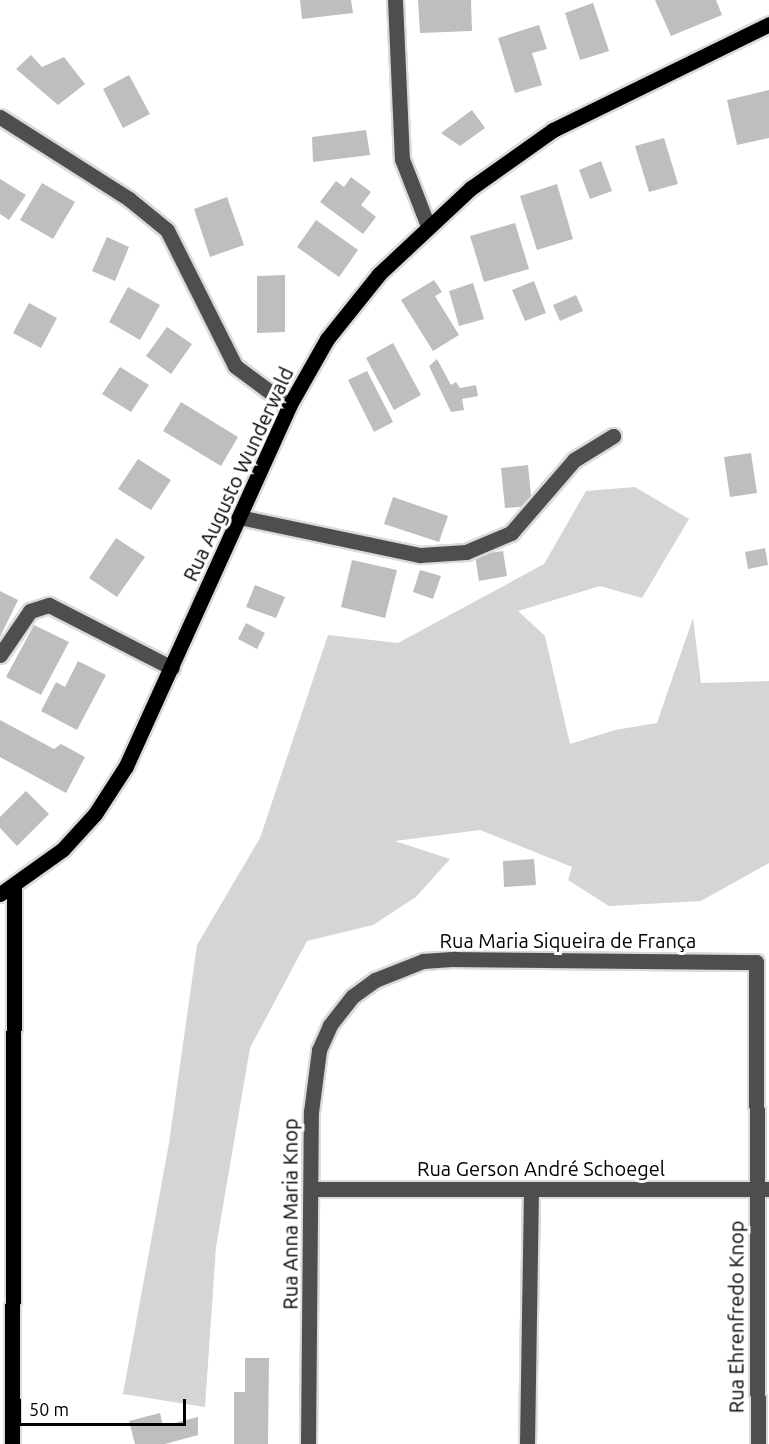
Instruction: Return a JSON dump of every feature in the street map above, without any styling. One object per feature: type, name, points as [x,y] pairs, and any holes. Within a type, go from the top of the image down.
[{"type":"main road","name":"Rua Augusto Wunderwald","points":[[7,890],[63,849],[96,814],[126,766],[289,406],[346,311],[428,226],[471,188],[553,130],[769,24]]},
{"type":"main road","points":[[7,890],[6,1276],[12,1444]]},
{"type":"street","points":[[395,0],[402,159],[428,226]]},
{"type":"street","points":[[0,117],[129,199],[167,230],[235,366],[289,406]]},
{"type":"street","points":[[239,517],[420,555],[466,552],[511,533],[528,518],[555,479],[574,460],[613,436]]},
{"type":"street","points":[[0,656],[30,612],[49,605],[172,668]]},
{"type":"street","name":"Rua Maria Siqueira de França","points":[[353,996],[375,980],[423,961],[756,962]]},
{"type":"street","name":"Rua Ehrenfredo Knop","points":[[756,962],[763,1189],[758,1444]]},
{"type":"street","name":"Rua Anna Maria Knop","points":[[308,1444],[313,1078],[330,1025],[353,996]]},
{"type":"street","name":"Rua Gerson André Schoegel","points":[[312,1189],[763,1189]]},
{"type":"street","points":[[527,1444],[531,1189]]},
{"type":"shaded area","points":[[635,487],[689,519],[642,598],[600,586],[518,611],[545,636],[570,744],[615,730],[657,723],[693,618],[701,683],[769,681],[769,863],[701,901],[609,906],[568,880],[572,867],[480,830],[395,841],[450,859],[416,897],[373,925],[307,941],[250,1048],[216,1247],[205,1407],[123,1394],[169,1143],[197,945],[260,838],[328,635],[398,643],[544,564],[586,491]]},
{"type":"building","points":[[300,0],[351,0],[353,13],[302,19]]},
{"type":"building","points":[[418,0],[471,0],[472,31],[420,33]]},
{"type":"building","points":[[655,0],[716,0],[722,15],[671,36]]},
{"type":"building","points":[[593,3],[609,51],[580,60],[565,13]]},
{"type":"building","points":[[539,25],[547,49],[532,53],[542,85],[515,93],[498,38]]},
{"type":"building","points":[[31,55],[42,67],[64,57],[85,84],[58,105],[16,69]]},
{"type":"building","points":[[129,75],[150,114],[123,128],[103,89]]},
{"type":"building","points":[[769,90],[769,138],[737,145],[727,100]]},
{"type":"building","points":[[472,110],[485,128],[460,146],[441,133]]},
{"type":"building","points":[[366,130],[370,155],[313,162],[312,137]]},
{"type":"building","points":[[664,138],[678,184],[649,192],[635,146]]},
{"type":"building","points":[[601,161],[612,191],[590,199],[579,170]]},
{"type":"building","points":[[351,177],[371,192],[361,205],[376,217],[363,234],[320,202],[336,181],[344,187]]},
{"type":"building","points":[[0,179],[26,195],[9,220],[0,214]]},
{"type":"building","points":[[42,183],[75,202],[53,239],[20,220]]},
{"type":"building","points":[[557,184],[573,239],[537,250],[520,196]]},
{"type":"building","points":[[227,197],[244,245],[210,257],[194,209]]},
{"type":"building","points":[[316,220],[358,250],[339,277],[297,247]]},
{"type":"building","points":[[515,223],[529,269],[484,282],[470,236]]},
{"type":"building","points":[[107,237],[129,247],[115,281],[92,271]]},
{"type":"building","points":[[285,275],[285,332],[257,333],[257,276]]},
{"type":"building","points":[[434,280],[442,292],[435,296],[459,335],[433,351],[401,300]]},
{"type":"building","points":[[534,281],[546,313],[525,321],[512,290]]},
{"type":"building","points":[[473,283],[484,319],[459,326],[449,291]]},
{"type":"building","points":[[128,287],[160,305],[140,340],[109,322]]},
{"type":"building","points":[[576,295],[583,311],[560,321],[553,305]]},
{"type":"building","points":[[29,303],[57,318],[41,348],[13,333]]},
{"type":"building","points":[[167,327],[192,344],[171,374],[146,356]]},
{"type":"building","points":[[393,343],[421,395],[394,410],[366,358]]},
{"type":"building","points":[[437,359],[451,385],[456,382],[460,388],[476,385],[478,396],[462,399],[464,410],[451,412],[429,366]]},
{"type":"building","points":[[120,367],[149,385],[131,412],[102,394]]},
{"type":"building","points":[[367,371],[393,422],[374,432],[348,380]]},
{"type":"building","points":[[181,402],[238,437],[221,466],[163,431]]},
{"type":"building","points":[[751,453],[757,493],[730,497],[724,457]]},
{"type":"building","points":[[138,459],[171,480],[151,510],[118,489]]},
{"type":"building","points":[[528,465],[532,506],[505,508],[501,468]]},
{"type":"building","points":[[393,497],[448,516],[439,542],[384,524]]},
{"type":"building","points":[[116,538],[145,557],[117,597],[89,578]]},
{"type":"building","points":[[765,548],[768,565],[748,569],[745,552]]},
{"type":"building","points":[[503,551],[507,576],[479,581],[475,555]]},
{"type":"building","points":[[352,560],[397,570],[385,618],[341,607]]},
{"type":"building","points":[[420,570],[441,576],[433,599],[413,592]]},
{"type":"building","points":[[255,585],[285,597],[276,618],[246,607]]},
{"type":"building","points":[[0,591],[18,600],[0,637]]},
{"type":"building","points":[[246,623],[265,633],[257,649],[238,639]]},
{"type":"building","points":[[34,625],[69,642],[41,695],[6,677]]},
{"type":"building","points":[[78,661],[106,675],[77,730],[41,711],[56,682],[65,687]]},
{"type":"building","points":[[0,720],[54,749],[61,744],[85,757],[66,793],[0,757]]},
{"type":"building","points":[[26,791],[49,814],[17,846],[0,828],[0,817]]},
{"type":"building","points":[[534,859],[536,885],[504,887],[503,861]]},
{"type":"building","points":[[245,1358],[269,1358],[268,1444],[234,1444],[234,1392],[245,1392]]},
{"type":"building","points":[[160,1413],[163,1426],[198,1417],[198,1435],[165,1444],[135,1444],[129,1421]]}]
